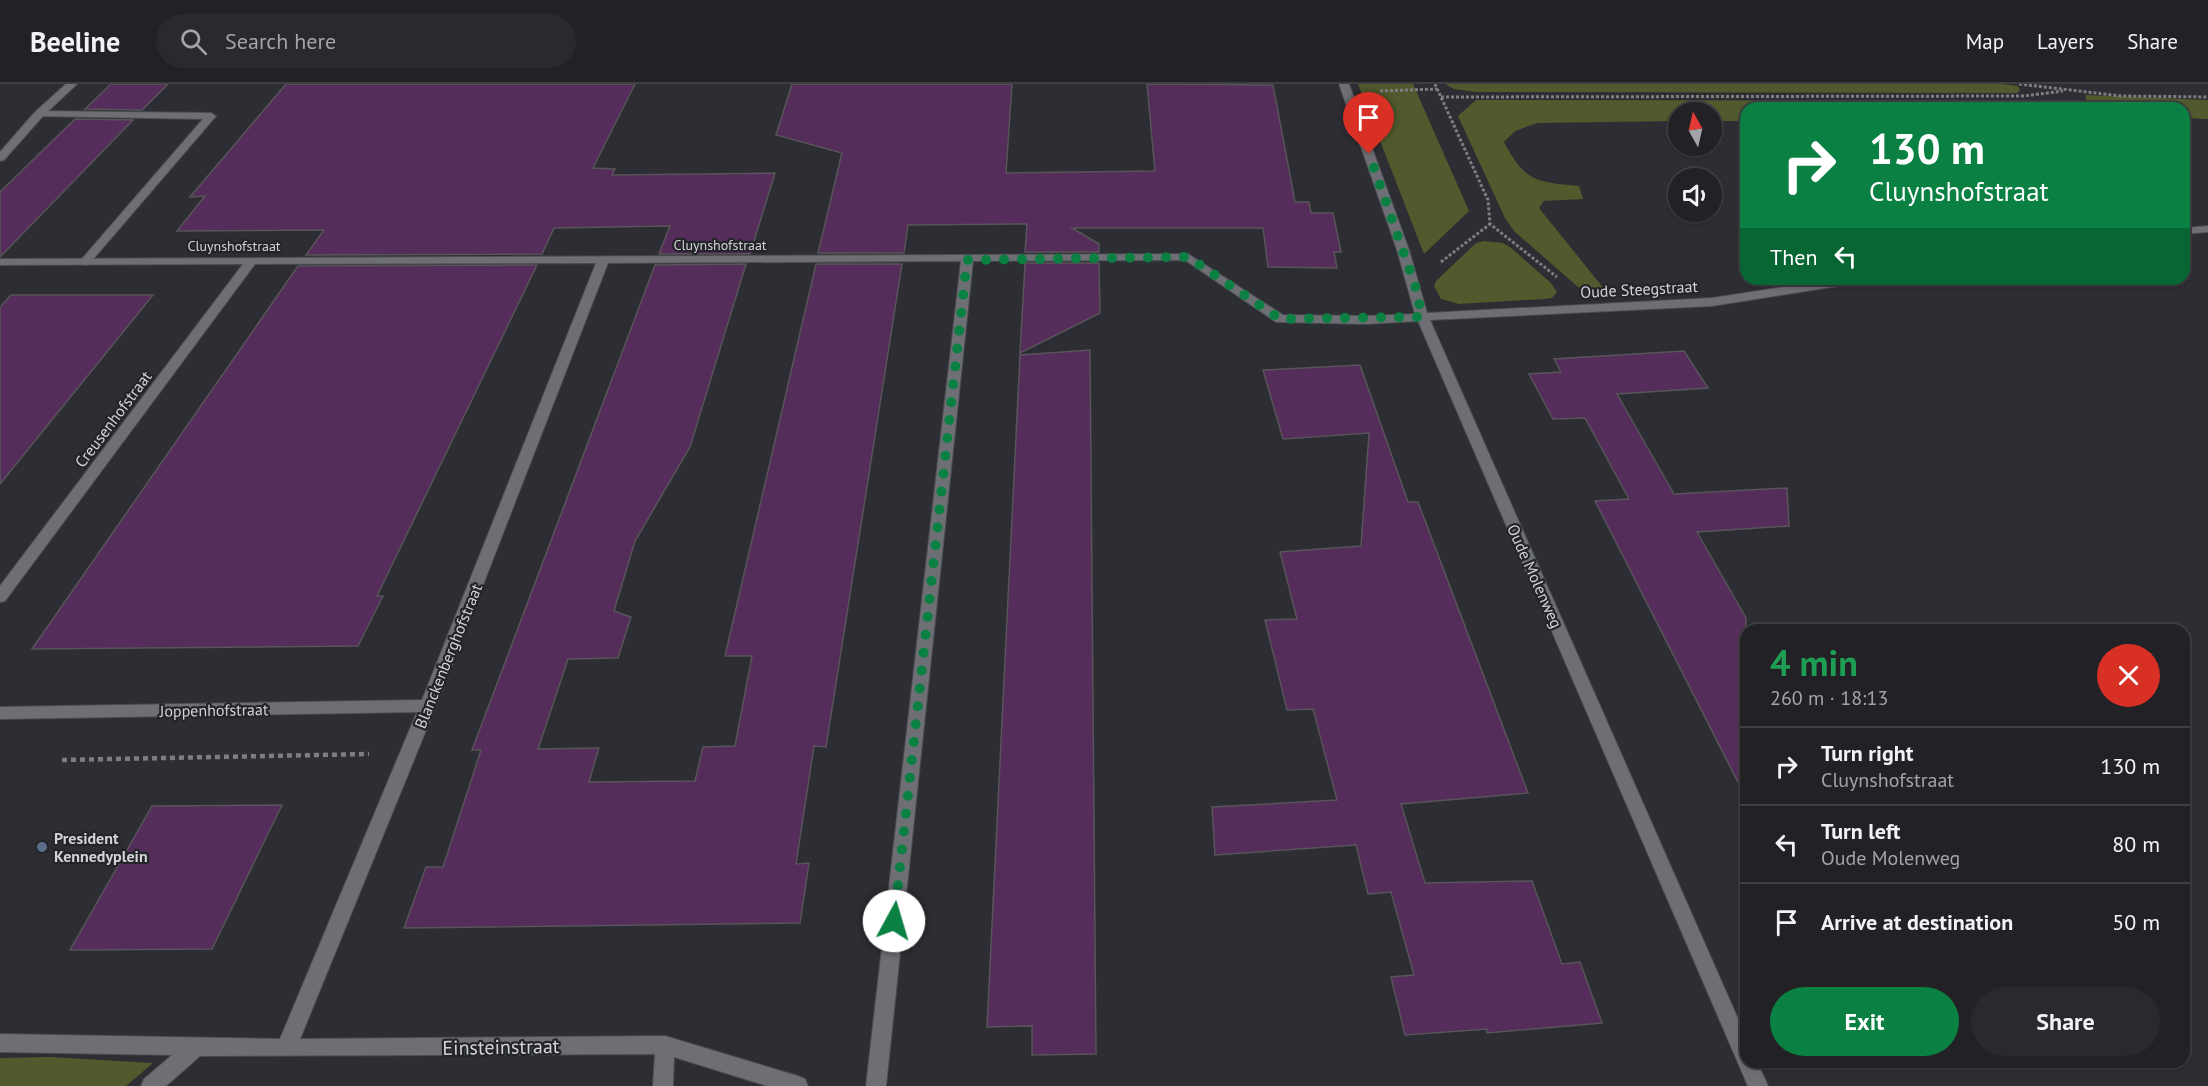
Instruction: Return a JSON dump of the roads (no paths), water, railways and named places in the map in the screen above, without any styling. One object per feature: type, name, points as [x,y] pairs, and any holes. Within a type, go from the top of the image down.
[{"type":"street","points":[[0,158],[39,114],[72,84]]},
{"type":"street","name":"Oude Molenweg","points":[[1344,84],[1415,285],[1422,317],[1740,1045]]},
{"type":"street","points":[[39,114],[211,116],[85,262]]},
{"type":"street","points":[[2190,230],[2208,229]]},
{"type":"street","name":"Cluynshofstraat","points":[[0,262],[967,260],[1188,257],[1280,319],[1422,317]]},
{"type":"street","name":"Creusenhofstraat","points":[[0,597],[252,260]]},
{"type":"street","points":[[876,1086],[967,260]]},
{"type":"street","name":"Blanckenberghofstraat","points":[[286,1048],[428,706],[603,261]]},
{"type":"street","name":"Oude Steegstraat","points":[[1422,317],[1712,302],[1819,285]]},
{"type":"street","name":"Joppenhofstraat","points":[[0,713],[428,706]]},
{"type":"street","name":"Einsteinstraat","points":[[0,1043],[286,1048],[666,1045],[798,1086]]},
{"type":"street","points":[[151,1086],[198,1045]]},
{"type":"street","points":[[663,1086],[666,1045]]},
{"type":"street","name":"Oude Molenweg","points":[[1750,1068],[1758,1086]]},
{"type":"place","name":"President Kennedyplein","points":[[42,847]]}]
